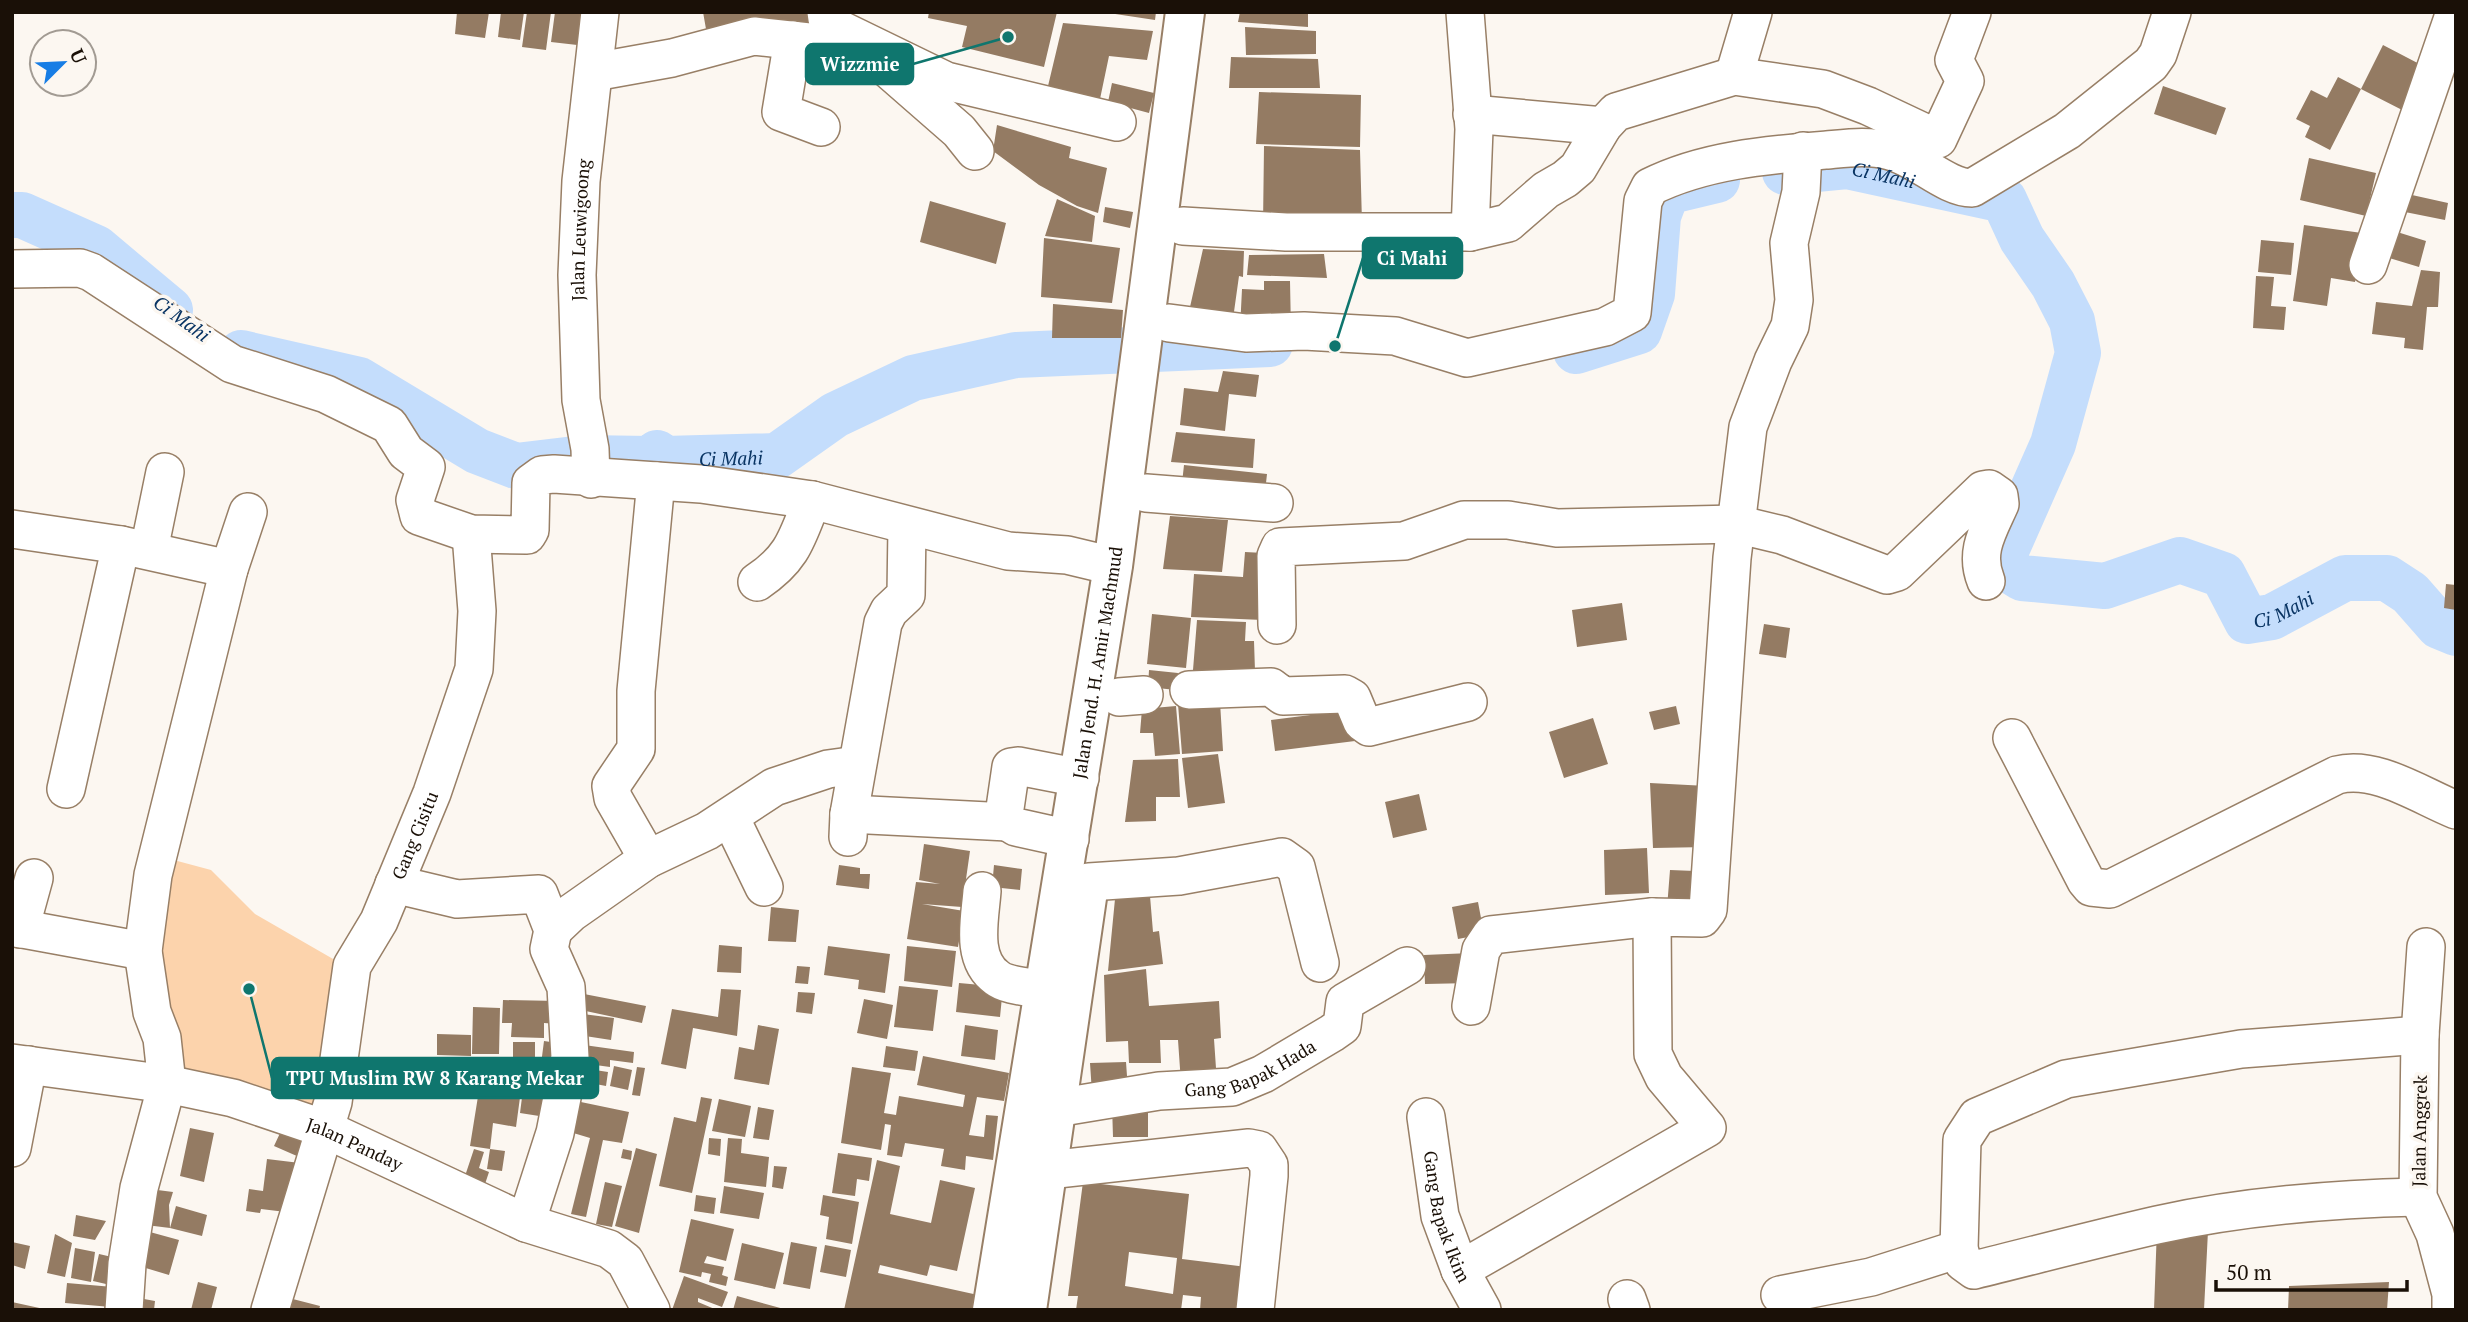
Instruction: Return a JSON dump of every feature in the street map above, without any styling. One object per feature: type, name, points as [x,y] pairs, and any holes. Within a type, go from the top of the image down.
[{"type":"highway","name":"Jalan Jend. H. Amir Machmud","points":[[1160,328],[1185,12]]},
{"type":"highway","name":"Jalan Jend. H. Amir Machmud","points":[[992,1310],[1113,566],[1183,226],[1210,12]]},
{"type":"highway","name":"Jalan Jend. H. Amir Machmud","points":[[1027,1310],[1089,882],[1131,696],[1146,493],[1150,378]]},
{"type":"street","name":"Jalan Leuwigoong","points":[[591,465],[581,400],[577,275],[581,181],[600,12]]},
{"type":"street","points":[[826,12],[827,19],[837,28],[946,81],[1117,122]]},
{"type":"street","points":[[1465,12],[1472,114],[1470,232]]},
{"type":"street","points":[[1734,76],[1753,12]]},
{"type":"street","points":[[1930,152],[1965,81],[1954,60],[1972,12]]},
{"type":"street","points":[[1183,226],[1286,232],[1470,232],[1508,223],[1546,190],[1578,168],[1603,126],[1616,113],[1634,104],[1734,76],[1824,89],[1868,106],[1930,152],[1953,185],[1963,188],[1978,186],[2067,131],[2151,64],[2158,54],[2172,12]]},
{"type":"street","points":[[2368,265],[2455,12]]},
{"type":"street","points":[[594,72],[672,58],[754,36],[837,45],[880,62],[959,131],[975,151]]},
{"type":"street","points":[[793,40],[781,112],[821,127]]},
{"type":"street","points":[[1472,114],[1603,126]]},
{"type":"street","points":[[1160,328],[1246,332],[1304,331],[1395,337],[1467,358],[1605,327],[1632,313],[1643,201],[1650,187],[1668,177],[1765,153],[1802,168],[1876,148],[1930,152]]},
{"type":"street","points":[[1471,1006],[1482,950],[1491,935],[1652,917],[1694,919],[1702,918],[1708,910],[1736,524],[1748,427],[1773,361],[1790,326],[1794,300],[1789,243],[1802,168]]},
{"type":"street","points":[[12,269],[80,268],[91,272],[232,365],[326,394],[389,425],[406,452],[426,467],[415,500],[419,516],[471,534],[524,537],[530,530],[531,483],[536,478],[591,465],[656,481],[701,484],[812,500],[1008,551],[1067,555],[1113,566]]},
{"type":"street","points":[[66,789],[135,547],[165,472]]},
{"type":"street","points":[[648,859],[613,798],[611,786],[636,749],[636,691],[656,481]]},
{"type":"street","points":[[1276,625],[1276,556],[1280,547],[1404,541],[1464,520],[1508,520],[1557,528],[1736,524],[1782,535],[1887,575],[1897,572],[1983,490],[1989,489],[1999,496],[2000,504],[1980,548],[1979,559],[1986,581]]},
{"type":"street","points":[[1146,493],[1274,503]]},
{"type":"street","points":[[757,582],[779,567],[789,555],[812,500]]},
{"type":"street","points":[[124,1310],[127,1264],[139,1188],[167,1084],[162,1038],[152,1012],[144,951],[153,875],[229,569],[248,512]]},
{"type":"street","points":[[907,526],[906,595],[889,611],[883,623],[848,825],[1008,822]]},
{"type":"street","points":[[12,529],[135,547],[229,569]]},
{"type":"street","name":"Gang Cisitu","points":[[270,1310],[325,1129],[341,1062],[352,966],[379,921],[432,793],[474,669],[477,611],[471,534]]},
{"type":"street","points":[[1189,690],[1271,687],[1283,696],[1345,694],[1352,698],[1362,722],[1369,727],[1468,702]]},
{"type":"street","points":[[2012,738],[2086,881],[2098,888],[2110,889],[2336,775],[2349,772],[2366,772],[2456,810]]},
{"type":"street","points":[[551,939],[570,912],[648,859],[730,817],[774,787],[828,769],[857,765]]},
{"type":"street","points":[[1070,839],[1016,827],[1008,822],[1004,815],[1011,767],[1080,778]]},
{"type":"street","points":[[730,817],[764,887]]},
{"type":"street","points":[[1089,882],[1179,876],[1282,857],[1296,867],[1320,963]]},
{"type":"street","points":[[34,878],[16,928],[144,951]]},
{"type":"street","points":[[394,884],[457,899],[539,894],[566,987],[570,1057],[555,1133],[526,1223]]},
{"type":"street","points":[[982,891],[979,949],[985,966],[998,980],[1044,990]]},
{"type":"street","points":[[1460,1270],[1707,1128],[1664,1077],[1653,1054],[1652,917]]},
{"type":"street","name":"Jalan Anggrek","points":[[2426,947],[2420,1035],[2418,1197],[2435,1234],[2451,1294],[2451,1310]]},
{"type":"street","name":"Gang Bapak Hada","points":[[1056,1108],[1159,1091],[1232,1087],[1263,1074],[1332,1033],[1342,1026],[1345,1002],[1407,966]]},
{"type":"street","points":[[2418,1197],[2344,1198],[2157,1225],[1974,1270],[1963,1262],[1959,1248],[1962,1140],[1977,1117],[2066,1079],[2241,1049],[2420,1035]]},
{"type":"street","points":[[12,1147],[20,1064]]},
{"type":"street","name":"Jalan Panday","points":[[20,1064],[167,1084],[233,1097],[325,1129],[526,1223],[609,1248],[625,1261],[651,1310]]},
{"type":"street","name":"Gang Bapak Ikim","points":[[1426,1117],[1440,1216],[1460,1270],[1482,1310]]},
{"type":"street","points":[[1048,1170],[1249,1147],[1259,1150],[1269,1165],[1269,1176],[1255,1310]]},
{"type":"street","points":[[1780,1295],[1871,1277],[1959,1248]]},
{"type":"shaded area","points":[[170,859],[211,870],[255,914],[347,967],[323,1120],[171,1078],[157,882]]},
{"type":"building","points":[[457,12],[489,12],[485,38],[455,34]]},
{"type":"building","points":[[501,12],[524,12],[520,40],[498,37]]},
{"type":"building","points":[[527,12],[551,12],[546,50],[522,47]]},
{"type":"building","points":[[555,12],[591,12],[586,46],[551,42]]},
{"type":"building","points":[[703,12],[814,12],[811,29],[706,29]]},
{"type":"building","points":[[929,12],[1057,12],[1044,67],[962,47],[967,26],[928,18]]},
{"type":"building","points":[[1102,12],[1156,12],[1155,20]]},
{"type":"building","points":[[1240,12],[1308,12],[1308,27],[1238,22]]},
{"type":"building","points":[[1063,23],[1153,31],[1147,60],[1109,56],[1100,99],[1048,86]]},
{"type":"building","points":[[1245,27],[1316,31],[1316,54],[1246,55]]},
{"type":"building","points":[[2383,45],[2429,69],[2408,113],[2361,89]]},
{"type":"building","points":[[1231,57],[1318,59],[1320,88],[1229,88]]},
{"type":"building","points":[[2338,77],[2361,89],[2330,150],[2305,137],[2310,126],[2296,119],[2311,90],[2327,98]]},
{"type":"building","points":[[1112,83],[1154,93],[1149,113],[1108,102]]},
{"type":"building","points":[[2163,86],[2226,108],[2216,135],[2154,114]]},
{"type":"building","points":[[1259,92],[1361,95],[1360,147],[1256,144]]},
{"type":"building","points":[[997,125],[1071,147],[1069,158],[1107,168],[1098,213],[1077,206],[1039,185],[993,151]]},
{"type":"building","points":[[1264,146],[1360,150],[1362,223],[1263,225]]},
{"type":"building","points":[[2309,158],[2376,173],[2366,216],[2300,200]]},
{"type":"building","points":[[2403,193],[2448,203],[2445,220],[2400,211]]},
{"type":"building","points":[[1057,199],[1095,216],[1092,242],[1045,236]]},
{"type":"building","points":[[930,201],[1006,223],[996,264],[920,242]]},
{"type":"building","points":[[1105,207],[1133,212],[1130,228],[1103,222]]},
{"type":"building","points":[[2304,225],[2362,233],[2355,282],[2331,278],[2327,306],[2293,301]]},
{"type":"building","points":[[2394,231],[2426,241],[2419,267],[2386,257]]},
{"type":"building","points":[[1044,238],[1120,248],[1112,303],[1041,297]]},
{"type":"building","points":[[2261,240],[2294,243],[2291,275],[2258,272]]},
{"type":"building","points":[[1203,249],[1244,251],[1243,277],[1239,276],[1232,326],[1188,316]]},
{"type":"building","points":[[1324,254],[1327,278],[1247,275],[1249,255]]},
{"type":"building","points":[[2421,270],[2440,272],[2438,307],[2427,307],[2423,350],[2404,348],[2405,338],[2372,334],[2376,302],[2412,306]]},
{"type":"building","points":[[2256,276],[2274,277],[2271,306],[2286,307],[2284,330],[2253,328]]},
{"type":"building","points":[[1264,281],[1290,281],[1291,331],[1240,329],[1242,289],[1264,290]]},
{"type":"building","points":[[1053,304],[1123,310],[1121,338],[1052,338]]},
{"type":"building","points":[[1223,371],[1259,375],[1256,397],[1229,394],[1225,431],[1180,425],[1184,388],[1218,392]]},
{"type":"building","points":[[1176,432],[1255,439],[1253,468],[1171,462]]},
{"type":"building","points":[[1184,465],[1267,474],[1264,501],[1181,492]]},
{"type":"building","points":[[1170,516],[1228,520],[1222,572],[1163,569]]},
{"type":"building","points":[[1245,552],[1264,553],[1263,620],[1191,617],[1194,574],[1243,577]]},
{"type":"building","points":[[2446,584],[2456,585],[2456,610],[2444,608]]},
{"type":"building","points":[[1622,603],[1627,640],[1577,647],[1572,610]]},
{"type":"building","points":[[1152,614],[1191,618],[1186,668],[1147,664]]},
{"type":"building","points":[[1197,620],[1246,622],[1245,641],[1254,641],[1255,671],[1193,670]]},
{"type":"building","points":[[1764,624],[1790,628],[1786,658],[1759,654]]},
{"type":"building","points":[[1149,670],[1178,673],[1176,690],[1148,687]]},
{"type":"building","points":[[1220,702],[1223,751],[1182,754],[1178,704]]},
{"type":"building","points":[[1176,706],[1180,754],[1155,756],[1153,733],[1140,733],[1142,709]]},
{"type":"building","points":[[1676,706],[1680,724],[1654,730],[1649,712]]},
{"type":"building","points":[[1350,710],[1355,741],[1275,751],[1271,720]]},
{"type":"building","points":[[1593,718],[1608,764],[1564,778],[1549,732]]},
{"type":"building","points":[[1218,754],[1225,803],[1188,808],[1182,758]]},
{"type":"building","points":[[1178,759],[1180,797],[1156,797],[1156,821],[1125,822],[1133,760]]},
{"type":"building","points":[[1650,783],[1707,786],[1707,847],[1653,848]]},
{"type":"building","points":[[1419,794],[1427,830],[1393,838],[1385,802]]},
{"type":"building","points":[[924,844],[970,851],[962,907],[922,904],[964,911],[958,947],[907,939],[916,882],[940,884],[919,880]]},
{"type":"building","points":[[1647,848],[1649,893],[1605,895],[1604,850]]},
{"type":"building","points":[[839,865],[860,868],[860,874],[870,874],[869,889],[836,885]]},
{"type":"building","points":[[994,865],[1022,869],[1020,890],[992,887]]},
{"type":"building","points":[[1670,870],[1695,871],[1693,910],[1667,908]]},
{"type":"building","points":[[1150,896],[1153,932],[1159,931],[1163,964],[1108,971],[1115,899]]},
{"type":"building","points":[[1478,902],[1484,934],[1458,939],[1452,907]]},
{"type":"building","points":[[771,907],[799,910],[796,942],[768,941]]},
{"type":"building","points":[[719,945],[742,947],[741,973],[717,972]]},
{"type":"building","points":[[828,946],[890,954],[885,993],[858,989],[859,980],[824,975]]},
{"type":"building","points":[[907,946],[956,951],[952,987],[904,981]]},
{"type":"building","points":[[1471,953],[1472,983],[1425,984],[1424,955]]},
{"type":"building","points":[[797,966],[810,967],[808,984],[795,983]]},
{"type":"building","points":[[1146,969],[1149,1006],[1219,1001],[1221,1038],[1214,1039],[1217,1083],[1181,1083],[1178,1040],[1160,1040],[1161,1063],[1129,1063],[1128,1041],[1106,1042],[1104,975]]},
{"type":"building","points":[[959,983],[1003,987],[1000,1017],[956,1012]]},
{"type":"building","points":[[899,986],[938,990],[933,1031],[894,1027]]},
{"type":"building","points":[[721,989],[741,990],[737,1036],[693,1028],[686,1069],[661,1064],[672,1009],[718,1017]]},
{"type":"building","points":[[798,992],[815,993],[812,1014],[796,1012]]},
{"type":"building","points":[[584,994],[646,1006],[642,1023],[581,1010]]},
{"type":"building","points":[[864,999],[893,1005],[887,1039],[857,1033]]},
{"type":"building","points":[[503,1000],[558,1001],[558,1024],[544,1023],[544,1038],[511,1037],[512,1023],[502,1023]]},
{"type":"building","points":[[473,1007],[500,1008],[499,1054],[472,1054]]},
{"type":"building","points":[[575,1013],[614,1018],[611,1040],[572,1034]]},
{"type":"building","points":[[758,1025],[779,1029],[769,1085],[734,1079],[739,1047],[754,1050]]},
{"type":"building","points":[[965,1025],[998,1030],[995,1060],[961,1056]]},
{"type":"building","points":[[437,1034],[471,1035],[471,1056],[437,1055]]},
{"type":"building","points":[[544,1041],[564,1044],[560,1076],[540,1072]]},
{"type":"building","points":[[513,1042],[535,1042],[535,1072],[513,1071]]},
{"type":"building","points":[[584,1045],[634,1052],[633,1063],[610,1060],[610,1067],[581,1063]]},
{"type":"building","points":[[886,1046],[918,1051],[915,1071],[883,1067]]},
{"type":"building","points":[[923,1056],[1009,1073],[1004,1101],[977,1097],[969,1135],[984,1137],[986,1115],[998,1116],[993,1160],[966,1156],[965,1170],[941,1166],[944,1149],[905,1143],[902,1157],[887,1155],[891,1125],[885,1124],[881,1150],[841,1143],[852,1067],[891,1073],[884,1113],[896,1115],[899,1096],[963,1107],[965,1095],[917,1085]]},
{"type":"building","points":[[1126,1062],[1128,1090],[1092,1093],[1090,1063]]},
{"type":"building","points":[[614,1066],[632,1070],[628,1090],[610,1086]]},
{"type":"building","points":[[637,1067],[645,1068],[640,1096],[632,1095]]},
{"type":"building","points":[[582,1068],[608,1072],[606,1086],[580,1081]]},
{"type":"building","points":[[525,1074],[557,1078],[552,1118],[520,1113]]},
{"type":"building","points":[[480,1084],[521,1090],[516,1127],[493,1123],[490,1149],[470,1146]]},
{"type":"building","points":[[701,1097],[712,1099],[692,1193],[659,1186],[674,1117],[696,1122]]},
{"type":"building","points":[[719,1099],[751,1106],[745,1137],[712,1131]]},
{"type":"building","points":[[576,1101],[629,1112],[622,1143],[603,1140],[586,1217],[571,1214],[590,1138],[570,1132]]},
{"type":"building","points":[[1148,1104],[1148,1137],[1113,1137],[1112,1105]]},
{"type":"building","points":[[758,1107],[774,1110],[769,1140],[753,1138]]},
{"type":"building","points":[[190,1128],[214,1133],[204,1182],[180,1176]]},
{"type":"building","points":[[281,1131],[313,1145],[306,1160],[274,1146]]},
{"type":"building","points":[[709,1138],[721,1139],[720,1156],[708,1154]]},
{"type":"building","points":[[728,1138],[742,1139],[741,1153],[769,1157],[766,1187],[724,1182]]},
{"type":"building","points":[[636,1148],[657,1154],[639,1233],[615,1226]]},
{"type":"building","points":[[474,1149],[484,1152],[479,1168],[489,1172],[485,1184],[465,1176]]},
{"type":"building","points":[[490,1149],[505,1151],[502,1171],[487,1169]]},
{"type":"building","points":[[623,1149],[632,1151],[631,1160],[621,1158]]},
{"type":"building","points":[[838,1153],[872,1158],[869,1181],[857,1179],[855,1196],[832,1193]]},
{"type":"building","points":[[267,1159],[300,1163],[294,1213],[261,1209],[260,1213],[246,1211],[249,1189],[263,1191]]},
{"type":"building","points":[[877,1160],[900,1166],[890,1214],[931,1223],[940,1180],[975,1188],[957,1271],[930,1265],[927,1276],[880,1265],[878,1273],[978,1295],[975,1310],[844,1310]]},
{"type":"building","points":[[774,1166],[787,1167],[783,1189],[772,1187]]},
{"type":"building","points":[[605,1182],[622,1186],[612,1227],[596,1224]]},
{"type":"building","points":[[1083,1182],[1189,1194],[1182,1259],[1255,1268],[1250,1310],[1200,1310],[1201,1297],[1183,1295],[1181,1310],[1076,1310],[1078,1296],[1068,1296]],"holes":[[[1129,1252],[1177,1258],[1173,1294],[1125,1286]]]},
{"type":"building","points":[[724,1186],[764,1193],[759,1219],[720,1213]]},
{"type":"building","points":[[142,1188],[173,1192],[169,1205],[170,1228],[138,1224]]},
{"type":"building","points":[[696,1195],[716,1198],[714,1214],[694,1211]]},
{"type":"building","points":[[823,1195],[859,1202],[852,1244],[826,1239],[829,1217],[820,1215]]},
{"type":"building","points":[[176,1206],[207,1215],[202,1236],[170,1228]]},
{"type":"building","points":[[76,1215],[106,1221],[95,1240],[73,1236]]},
{"type":"building","points":[[691,1219],[734,1229],[726,1261],[707,1256],[704,1263],[724,1267],[722,1275],[728,1277],[726,1286],[709,1282],[711,1274],[702,1272],[701,1277],[679,1272]]},
{"type":"building","points":[[2157,1228],[2208,1231],[2204,1310],[2154,1310]]},
{"type":"building","points":[[139,1229],[179,1240],[169,1275],[129,1263]]},
{"type":"building","points":[[55,1234],[72,1243],[65,1277],[47,1273]]},
{"type":"building","points":[[12,1242],[30,1246],[25,1269],[12,1265]]},
{"type":"building","points":[[791,1242],[817,1247],[810,1289],[783,1284]]},
{"type":"building","points":[[742,1243],[784,1253],[775,1289],[734,1280]]},
{"type":"building","points":[[825,1245],[851,1250],[846,1277],[820,1272]]},
{"type":"building","points":[[75,1248],[95,1252],[91,1282],[71,1278]]},
{"type":"building","points":[[99,1254],[125,1260],[119,1287],[93,1281]]},
{"type":"building","points":[[684,1276],[728,1292],[722,1307],[698,1298],[698,1302],[717,1310],[672,1310]]},
{"type":"building","points":[[198,1282],[217,1287],[211,1310],[191,1310]]},
{"type":"building","points":[[2389,1282],[2387,1310],[2288,1310],[2289,1286]]},
{"type":"building","points":[[67,1283],[113,1287],[111,1307],[65,1303]]},
{"type":"building","points":[[737,1296],[784,1309],[784,1310],[733,1310]]},
{"type":"building","points":[[133,1297],[155,1301],[154,1310],[130,1310]]},
{"type":"building","points":[[285,1297],[320,1306],[319,1310],[282,1310]]},
{"type":"building","points":[[12,1302],[44,1309],[44,1310],[12,1310]]},
{"type":"waterway","name":"Ci Mahi","points":[[1785,172],[1847,166],[2004,200],[2022,239],[2053,284],[2072,321],[2078,353],[2053,444],[2004,555],[2009,570],[2022,578],[2105,586],[2180,560],[2223,575],[2247,621],[2272,617],[2345,578],[2387,578],[2410,593],[2439,626],[2456,633]]},
{"type":"waterway","name":"Ci Mahi","points":[[1576,351],[1639,331],[1652,294],[1658,216],[1667,192],[1717,180]]},
{"type":"waterway","name":"Ci Mahi","points":[[12,215],[22,215],[96,248],[170,310]]},
{"type":"waterway","name":"Ci Mahi","points":[[241,353],[359,380],[477,451],[516,466],[583,458],[650,459],[657,453],[665,459],[777,456],[835,415],[913,378],[1016,355],[1270,344]]},
{"type":"place","name":"Wizzmie","points":[[1008,37]]},
{"type":"place","name":"Ci Mahi","points":[[1335,346]]},
{"type":"place","name":"TPU Muslim RW 8 Karang Mekar","points":[[249,989]]}]
